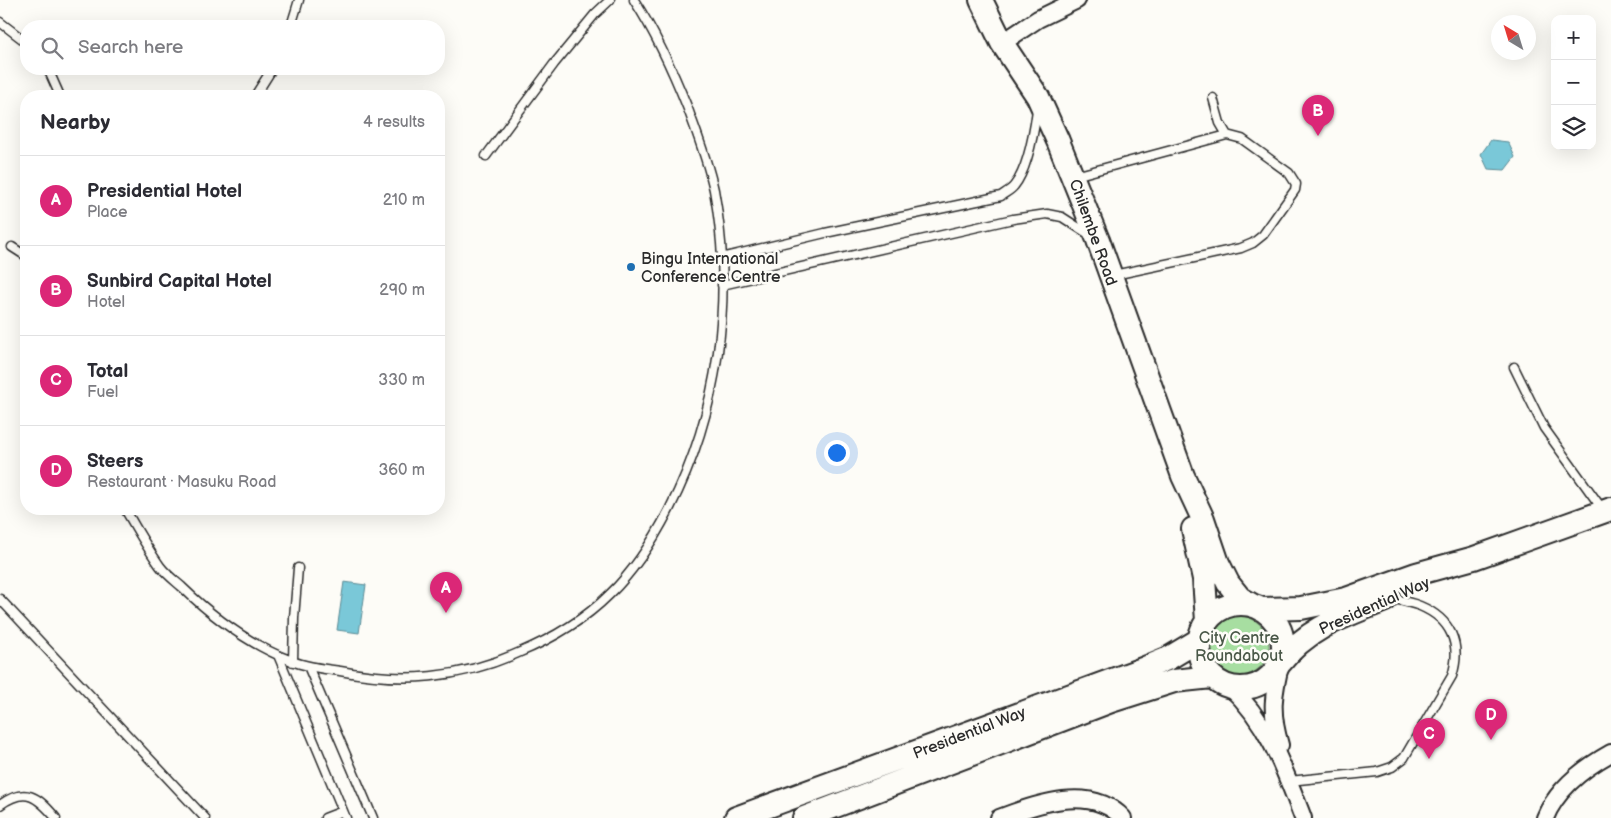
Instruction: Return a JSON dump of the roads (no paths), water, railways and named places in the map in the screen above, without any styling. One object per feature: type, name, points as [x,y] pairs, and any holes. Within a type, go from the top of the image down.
[{"type":"main road","name":"Chilembe Road","points":[[981,0],[1002,43],[1038,97],[1073,177],[1098,240],[1183,476]]},
{"type":"main road","points":[[1183,476],[1203,519],[1218,563],[1228,583],[1240,598],[1270,615],[1277,623],[1281,632],[1283,652],[1281,662],[1269,678],[1250,688],[1240,689],[1221,682],[1206,670],[1201,661],[1199,651],[1203,631],[1204,579],[1183,476]]},
{"type":"main road","name":"Presidential Way","points":[[1257,607],[1301,608],[1346,599],[1416,574],[1474,558],[1608,510]]},
{"type":"main road","name":"Presidential Way","points":[[1281,662],[1291,648],[1305,636],[1322,626],[1449,572],[1474,558]]},
{"type":"main road","points":[[1203,631],[1214,614],[1227,606],[1242,604],[1257,607]]},
{"type":"main road","name":"Presidential Way","points":[[736,818],[1145,668],[1169,658],[1203,631]]},
{"type":"main road","name":"Presidential Way","points":[[804,818],[1111,701],[1174,681],[1221,682]]},
{"type":"street","points":[[1002,43],[1038,19],[1077,0]]},
{"type":"street","points":[[1281,662],[1274,690],[1273,712],[1276,732],[1289,781]]},
{"type":"street","points":[[1221,682],[1247,704],[1257,717],[1289,781],[1303,818]]},
{"type":"street","points":[[1545,818],[1562,791],[1580,773],[1611,753]]},
{"type":"street","points":[[999,818],[1033,805],[1083,799],[1116,811],[1123,818]]},
{"type":"lane","points":[[293,20],[299,0]]},
{"type":"lane","points":[[486,156],[554,64],[595,14],[610,0]]},
{"type":"lane","points":[[128,515],[162,568],[196,601],[240,635],[256,645],[293,662],[363,676],[386,678],[429,677],[468,671],[509,658],[544,642],[562,631],[608,596],[637,564],[659,530],[680,489],[692,457],[712,390],[721,326],[721,258],[714,192],[708,165],[678,82],[652,29],[634,0]]},
{"type":"lane","points":[[0,22],[20,37]]},
{"type":"lane","points":[[51,75],[57,90]]},
{"type":"lane","points":[[259,90],[268,75]]},
{"type":"lane","points":[[721,258],[825,233],[1001,196],[1014,187],[1021,173],[1033,136],[1038,97]]},
{"type":"lane","points":[[1213,98],[1220,123],[1227,135]]},
{"type":"lane","points":[[1073,177],[1227,135],[1242,139],[1289,173],[1296,184],[1295,190],[1263,235],[1253,243],[1241,248],[1110,276]]},
{"type":"lane","points":[[722,285],[1013,219],[1047,214],[1062,217],[1098,240]]},
{"type":"lane","points":[[12,247],[20,252]]},
{"type":"lane","points":[[1514,367],[1544,428],[1608,510]]},
{"type":"lane","points":[[293,662],[298,568]]},
{"type":"lane","points":[[1289,781],[1377,772],[1392,767],[1404,758],[1452,676],[1456,652],[1454,639],[1442,620],[1418,605],[1389,598]]},
{"type":"lane","points":[[0,599],[205,818]]},
{"type":"lane","points":[[278,655],[345,815],[325,818]]},
{"type":"lane","points":[[308,666],[374,818]]},
{"type":"lane","points":[[0,805],[17,796],[27,795],[40,801],[56,818]]},
{"type":"water","points":[[1491,140],[1508,142],[1515,157],[1505,170],[1488,169],[1481,154]]},
{"type":"water","points":[[344,582],[366,585],[359,633],[337,630]]},
{"type":"place","name":"Sunbird Capital Hotel","points":[[1318,136]]},
{"type":"place","name":"Bingu International Conference Centre","points":[[631,267]]},
{"type":"place","name":"Presidential Hotel","points":[[446,613]]},
{"type":"place","name":"Steers","points":[[1491,740]]},
{"type":"place","name":"Total","points":[[1429,759]]},
{"type":"park label","name":"City Centre Roundabout","points":[[1239,646]]}]
